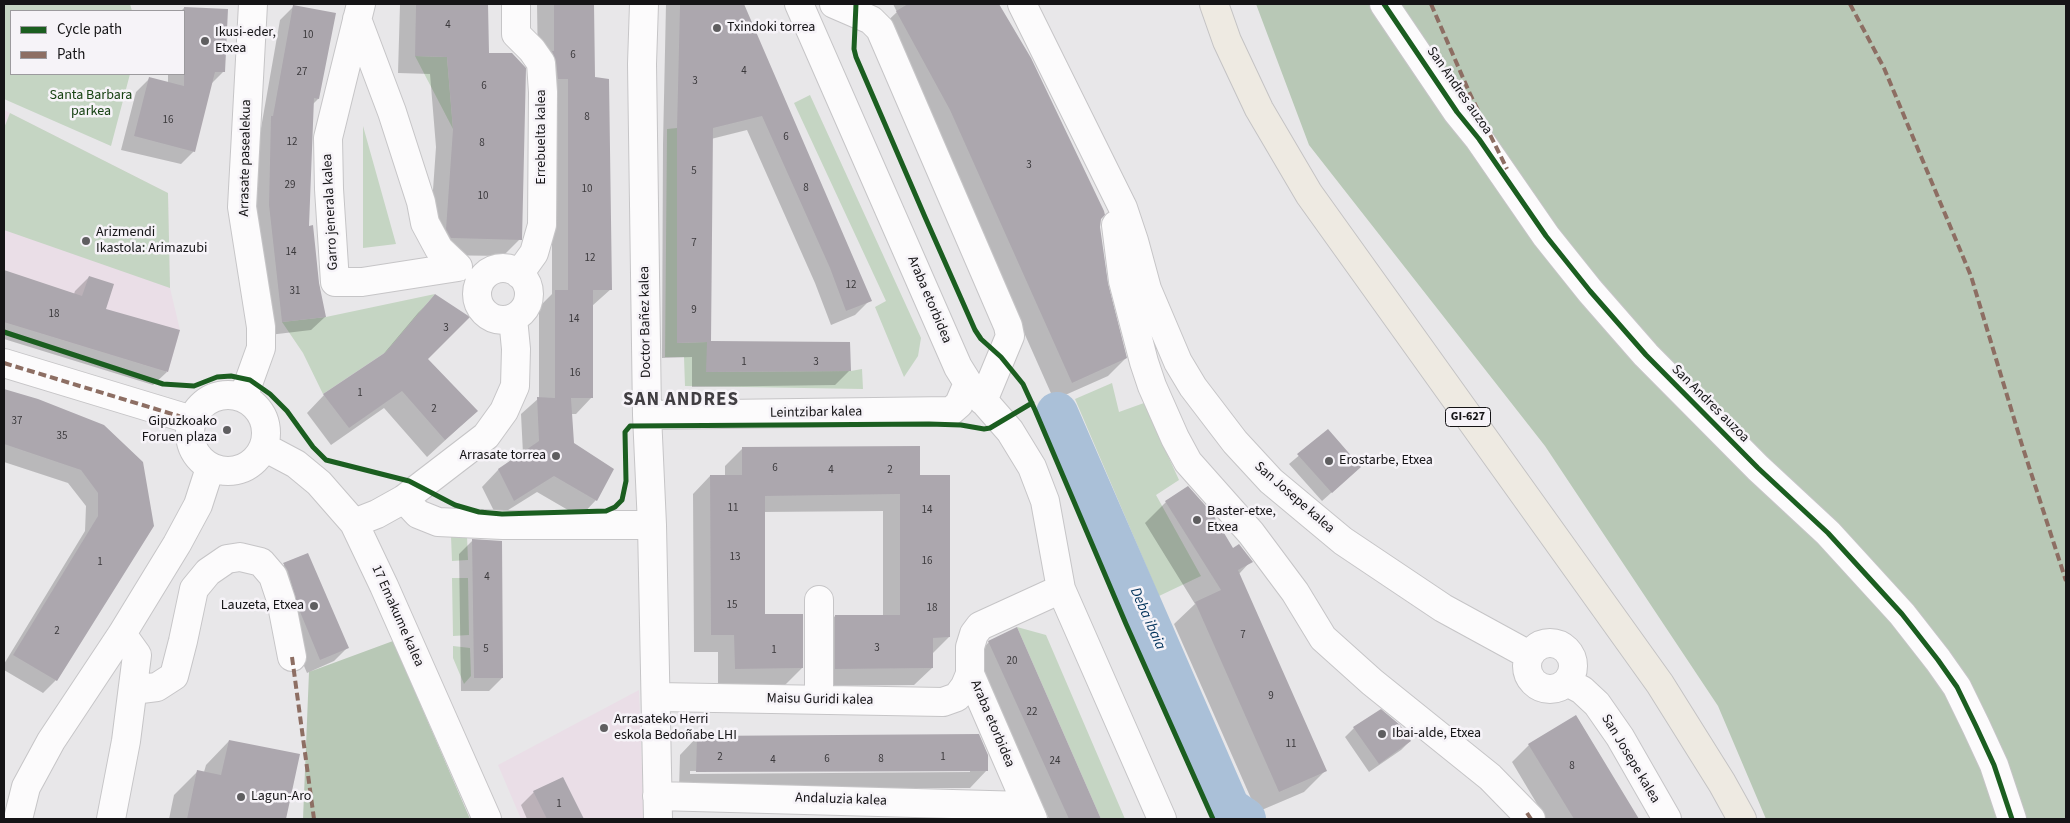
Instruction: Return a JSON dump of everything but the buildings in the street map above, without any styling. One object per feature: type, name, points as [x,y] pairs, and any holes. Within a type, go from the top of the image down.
[{"type":"main road","name":"GI-627","points":[[1214,4],[1228,41],[1259,109],[1309,194],[1660,684],[1722,783],[1742,819]]},
{"type":"street","name":"Errebuelta kalea","points":[[516,4],[516,34],[532,50],[541,63],[543,92],[542,225],[534,253],[519,274]]},
{"type":"street","name":"Doctor Bañez kalea","points":[[644,4],[642,64],[647,415],[652,524],[657,807]]},
{"type":"street","name":"Araba etorbidea","points":[[799,4],[958,367],[976,392],[1010,431],[1032,467],[1045,501],[1061,589],[1162,819]]},
{"type":"street","points":[[834,4],[871,20],[880,29],[1008,326],[1010,336],[976,392]]},
{"type":"street","name":"San Josepe kalea","points":[[1022,4],[1123,208],[1147,288],[1178,362],[1193,387],[1234,442],[1271,481],[1343,541],[1443,608],[1529,655],[1534,649],[1548,642],[1564,647],[1573,660],[1574,668],[1568,682],[1582,690],[1596,704],[1620,738],[1667,819]]},
{"type":"street","name":"San Andres auzoa","points":[[1384,4],[1457,112],[1479,139],[1546,236],[1590,291],[1646,355],[1758,468],[1828,533],[1902,614],[1938,660],[1957,687],[1986,746],[2012,819]]},
{"type":"street","name":"Arrasate pasealekua","points":[[244,398],[262,348],[261,328],[242,207],[251,5]]},
{"type":"street","name":"Garro jenerala kalea","points":[[359,12],[328,138],[329,198],[335,282],[362,282],[458,267]]},
{"type":"street","name":"Garro jenerala kalea","points":[[359,12],[421,202],[425,223],[439,249],[458,267]]},
{"type":"street","points":[[1123,208],[1116,222],[1125,290],[1152,386],[1188,462],[1251,533],[1295,592],[1323,638],[1439,738],[1490,777],[1529,816]]},
{"type":"street","points":[[458,267],[484,277]]},
{"type":"street","points":[[505,268],[519,274],[525,281],[528,289],[529,298],[526,306],[513,318],[496,319],[482,309],[477,293],[484,277],[490,272],[505,268]]},
{"type":"street","points":[[354,523],[377,514],[404,499],[486,436],[504,411],[515,386],[516,349],[513,318]]},
{"type":"street","points":[[4,363],[192,420]]},
{"type":"street","name":"Leintzibar kalea","points":[[647,415],[950,412],[976,392]]},
{"type":"street","points":[[232,395],[244,398],[257,409],[265,424],[266,436],[264,447],[251,464],[242,469],[231,472],[210,468],[194,453],[189,431],[192,420],[198,409],[207,401],[219,396],[232,395]]},
{"type":"street","name":"17 Emakume kalea","points":[[264,447],[296,464],[319,483],[354,523],[384,586],[487,819]]},
{"type":"street","points":[[18,819],[26,786],[51,741],[122,634],[189,520],[198,504],[210,468]]},
{"type":"street","points":[[404,499],[418,514],[438,522],[503,525],[652,524]]},
{"type":"street","points":[[133,690],[157,687],[174,676],[194,589],[208,572],[227,559],[240,557],[261,562],[273,576],[282,600],[292,657]]},
{"type":"street","name":"Araba etorbidea","points":[[1029,812],[970,674],[970,647],[974,634],[980,626],[1061,589]]},
{"type":"street","points":[[819,600],[819,700]]},
{"type":"street","points":[[110,819],[133,690],[137,655],[122,634]]},
{"type":"street","name":"Maisu Guridi kalea","points":[[656,697],[943,702],[957,697],[965,686],[970,674]]},
{"type":"street","points":[[4,783],[22,774],[41,760]]},
{"type":"street","name":"Andaluzia kalea","points":[[657,807],[1029,812]]},
{"type":"shaded area","name":"Arizmendi Ikastola: Arimazubi","points":[[4,110],[168,193],[170,288],[180,330],[168,372],[4,322]]},
{"type":"shaded area","name":"Arrasateko Herri eskola Bedoñabe LHI","points":[[639,690],[644,819],[521,819],[498,765]]},
{"type":"green space","name":"Santa Barbara parkea","points":[[4,4],[130,4],[132,10],[10,10],[10,75],[130,75],[111,146],[4,99]]},
{"type":"green space","points":[[1256,4],[2066,4],[2066,819],[1766,819],[1718,706],[1545,446],[1309,145]]},
{"type":"green space","points":[[415,56],[447,57],[453,129]]},
{"type":"green space","points":[[810,95],[921,338],[918,356],[904,377],[875,307],[886,301],[794,103]]},
{"type":"green space","points":[[10,113],[168,193],[170,288],[4,230],[4,128]]},
{"type":"green space","points":[[363,126],[396,244],[363,248]]},
{"type":"green space","points":[[677,128],[677,343],[707,342],[707,372],[851,371],[862,369],[863,389],[685,386],[684,357],[665,357],[667,129]]},
{"type":"green space","points":[[435,294],[386,352],[323,394],[303,353],[282,322],[326,317]]},
{"type":"green space","points":[[1112,383],[1119,412],[1144,403],[1179,480],[1156,495],[1201,576],[1159,596],[1075,399]]},
{"type":"green space","points":[[451,536],[467,536],[468,560],[452,561]]},
{"type":"green space","points":[[452,578],[468,578],[469,635],[453,636]]},
{"type":"green space","points":[[1017,627],[1046,635],[1125,819],[1101,819]]},
{"type":"green space","points":[[393,641],[470,819],[303,819],[309,672]]},
{"type":"green space","points":[[453,646],[470,648],[471,676],[464,684],[453,658]]},
{"type":"waterway","name":"Deba ibaia","points":[[1057,413],[1229,808],[1245,819]]},
{"type":"marked path","points":[[1431,4],[1470,94],[1507,169]]},
{"type":"marked path","points":[[1850,4],[1884,68],[1971,276],[2022,445],[2066,581]]},
{"type":"marked path","points":[[4,363],[192,420]]},
{"type":"marked path","points":[[292,657],[314,819]]},
{"type":"marked path","points":[[1527,813],[1531,819]]},
{"type":"cycle path","points":[[856,4],[854,49],[856,57],[925,217],[975,330],[1023,384],[1126,624],[1213,819]]},
{"type":"cycle path","points":[[1384,4],[1457,112],[1479,139],[1546,236],[1590,291],[1646,355],[1758,468],[1828,533],[1902,614],[1938,660],[1957,687],[1976,726],[1994,765],[2012,819]]},
{"type":"cycle path","points":[[4,332],[163,384],[194,386],[217,377],[231,376],[250,380],[270,394],[287,411],[313,447],[326,460],[409,481],[455,505],[479,512],[502,514],[606,511],[615,507],[622,500],[626,481],[625,432],[630,426],[929,424],[961,425],[984,429],[990,428],[1032,403]]},
{"type":"place","name":"Txindoki torrea","points":[[717,28]]},
{"type":"place","name":"Ikusi-eder, Etxea","points":[[205,41]]},
{"type":"place","name":"Arizmendi Ikastola: Arimazubi","points":[[86,241]]},
{"type":"place","name":"Gipuzkoako Foruen plaza","points":[[227,430]]},
{"type":"place","name":"Arrasate torrea","points":[[556,456]]},
{"type":"place","name":"Erostarbe, Etxea","points":[[1329,461]]},
{"type":"place","name":"Baster-etxe, Etxea","points":[[1197,520]]},
{"type":"place","name":"Lauzeta, Etxea","points":[[314,606]]},
{"type":"place","name":"Arrasateko Herri eskola Bedoñabe LHI","points":[[604,728]]},
{"type":"place","name":"Ibai-alde, Etxea","points":[[1382,734]]},
{"type":"place","name":"Lagun-Aro","points":[[241,797]]},
{"type":"district","name":"SAN ANDRES","points":[[681,401]]}]
